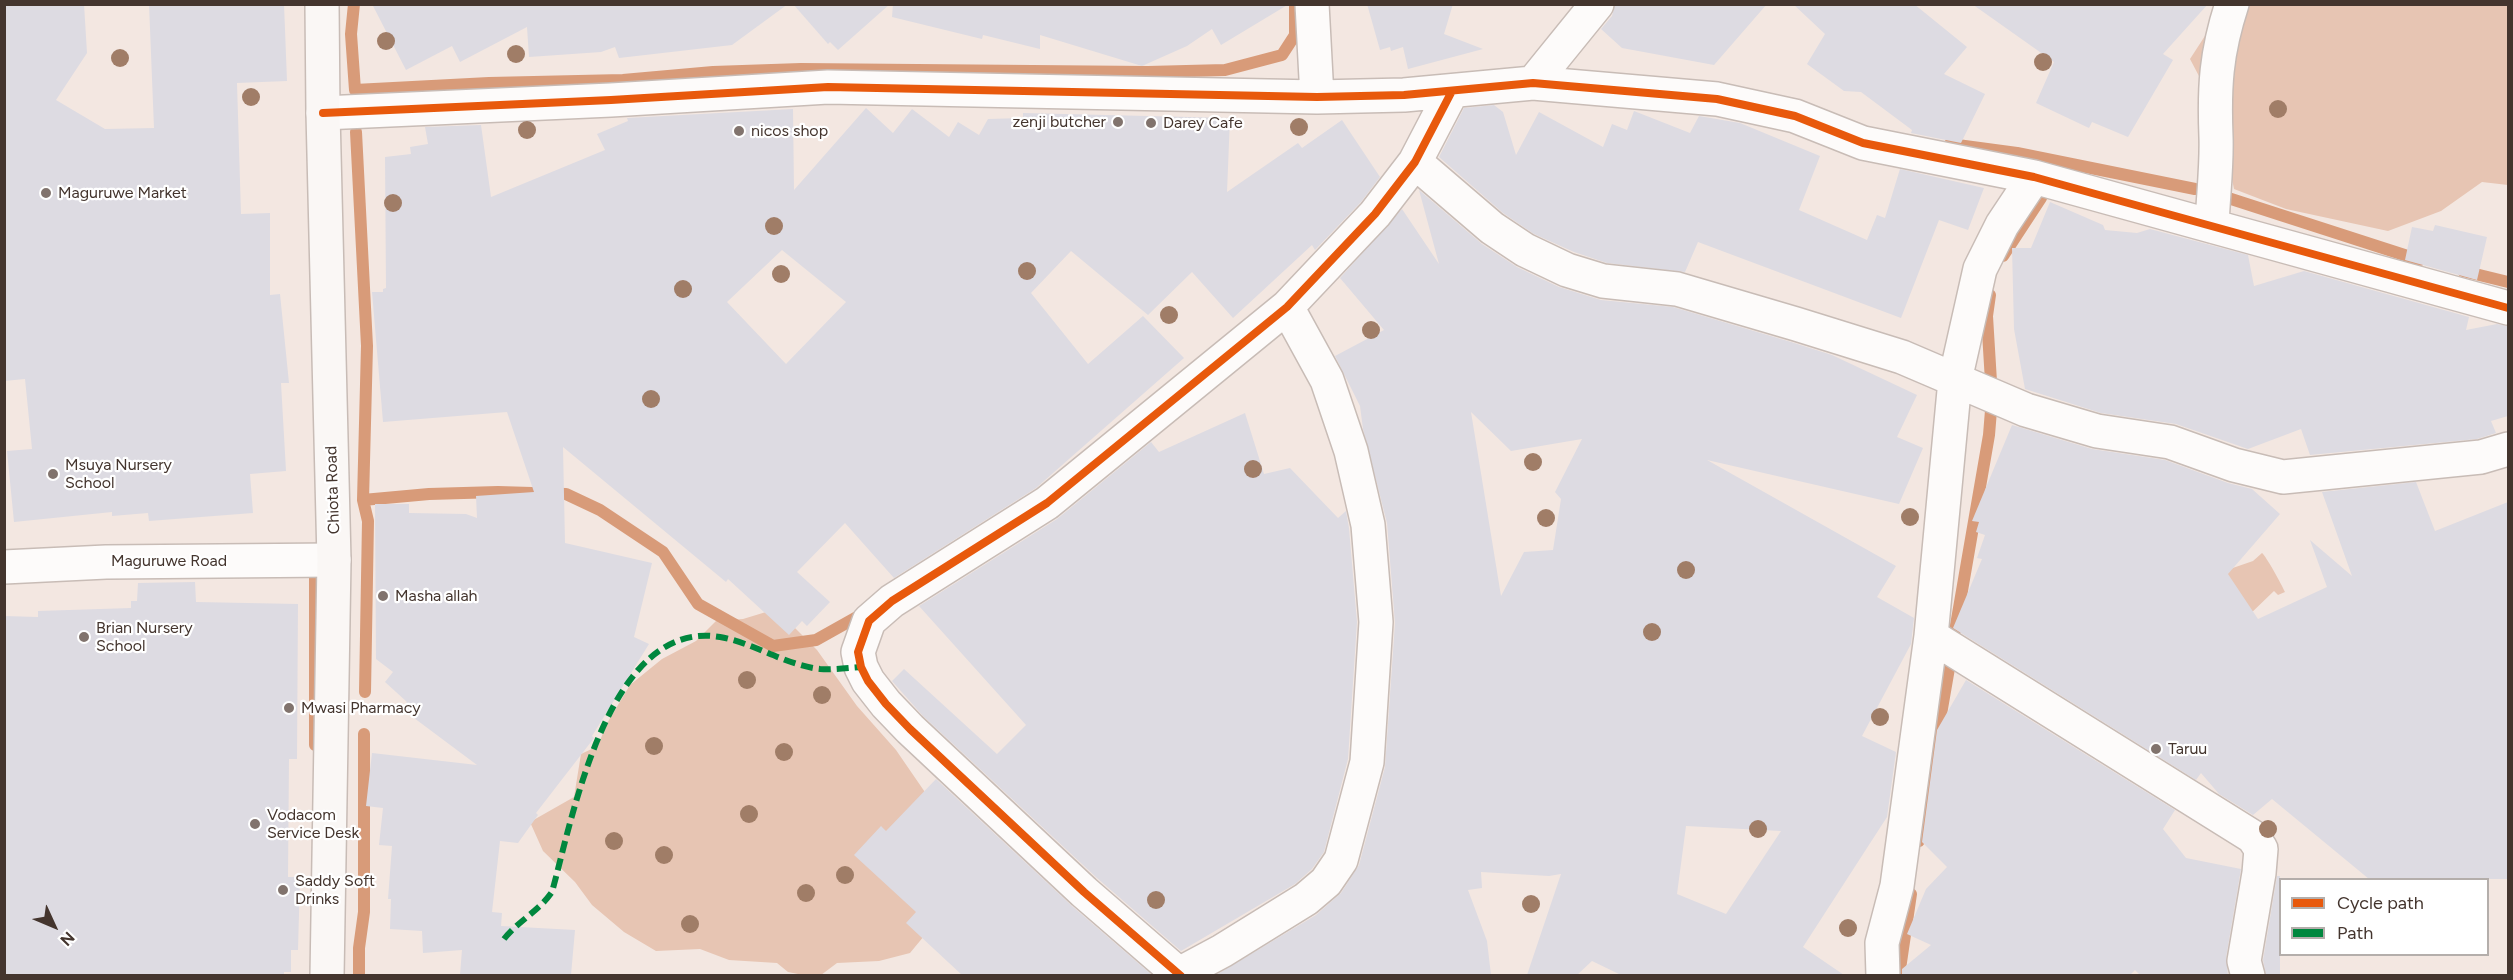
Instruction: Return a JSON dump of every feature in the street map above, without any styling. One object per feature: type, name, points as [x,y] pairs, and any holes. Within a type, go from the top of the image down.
[{"type":"street","name":"Chiota Road","points":[[322,4],[334,560],[327,975]]},
{"type":"street","points":[[1312,4],[1317,97]]},
{"type":"street","points":[[1533,83],[1597,4]]},
{"type":"street","points":[[2212,226],[2216,137],[2213,117],[2214,83],[2222,35],[2232,4]]},
{"type":"street","points":[[323,113],[599,101],[828,87],[1317,97],[1404,95],[1533,83],[1717,99],[1795,116],[1863,142],[2034,177],[2508,308]]},
{"type":"street","points":[[1287,307],[1327,381],[1351,451],[1368,525],[1376,622],[1367,762],[1341,860],[1326,882],[1306,899],[1180,975],[1083,892],[902,721],[868,681],[861,667],[858,652],[869,621],[892,602],[1047,503],[1287,307],[1375,214],[1415,162],[1452,91]]},
{"type":"street","points":[[1415,162],[1492,228],[1525,250],[1567,270],[1603,281],[1677,289],[1902,357],[1992,398],[2097,431],[2170,442],[2234,465],[2283,477],[2465,459],[2508,449]]},
{"type":"street","points":[[1883,975],[1882,944],[1897,885],[1931,636],[1955,380],[1980,269],[2002,225],[2034,177]]},
{"type":"street","name":"Maguruwe Road","points":[[4,567],[106,562],[334,560]]},
{"type":"street","points":[[1931,636],[2253,837],[2261,849],[2244,961],[2247,975]]},
{"type":"shaded area","points":[[2225,5],[2508,5],[2508,185],[2482,182],[2441,211],[2388,231],[2286,209],[2234,189],[2219,114],[2190,59]]},
{"type":"shaded area","points":[[2262,553],[2285,592],[2278,595],[2274,591],[2247,617],[2172,589],[2253,561]]},
{"type":"shaded area","points":[[766,612],[785,618],[817,650],[857,706],[896,750],[964,849],[962,890],[910,953],[879,961],[837,963],[821,975],[803,975],[788,972],[777,963],[729,960],[700,949],[656,951],[624,932],[592,905],[575,882],[543,851],[530,822],[574,797],[581,754],[598,746],[606,725],[630,685],[662,659],[696,641],[716,621],[743,619]]},
{"type":"building","points":[[4,4],[84,4],[87,53],[56,100],[105,129],[154,128],[149,4],[284,4],[287,81],[237,83],[241,214],[270,213],[270,295],[280,294],[289,383],[281,383],[286,471],[250,474],[253,513],[149,521],[148,513],[112,516],[112,512],[14,522],[7,451],[32,449],[25,379],[4,381]]},
{"type":"building","points":[[372,4],[788,4],[732,45],[619,58],[615,47],[601,52],[529,57],[527,27],[460,62],[452,46],[406,70]]},
{"type":"building","points":[[793,4],[890,4],[838,50],[830,42],[828,44]]},
{"type":"building","points":[[893,4],[1289,4],[1221,45],[1212,29],[1187,46],[1142,66],[1040,35],[1040,49],[983,35],[982,39],[892,17]]},
{"type":"building","points":[[1367,4],[1453,4],[1444,34],[1483,49],[1408,69],[1403,47],[1391,51],[1390,47],[1380,50]]},
{"type":"building","points":[[1615,4],[1767,4],[1714,65],[1622,48],[1601,29],[1612,16]]},
{"type":"building","points":[[1793,4],[1914,4],[1967,47],[1944,74],[1985,94],[1961,143],[1911,133],[1912,130],[1861,92],[1844,91],[1807,64],[1825,34]]},
{"type":"building","points":[[1972,4],[2208,4],[2163,54],[2173,60],[2128,137],[2092,122],[2089,128],[2036,103],[2054,62]]},
{"type":"building","points":[[1494,105],[1503,112],[1516,155],[1539,112],[1603,147],[1612,124],[1627,130],[1634,111],[1690,133],[1699,116],[1740,123],[1820,156],[1799,210],[1867,240],[1877,215],[1885,218],[1900,169],[1984,188],[1968,230],[1939,220],[1901,318],[1698,242],[1685,272],[1607,263],[1574,252],[1534,234],[1503,213],[1439,157],[1464,108]]},
{"type":"building","points":[[866,108],[893,133],[912,109],[949,137],[958,122],[979,135],[988,119],[1023,118],[1023,113],[1230,118],[1227,192],[1298,143],[1302,148],[1342,120],[1380,177],[1361,202],[1315,250],[1312,245],[1233,318],[1192,272],[1148,315],[1071,251],[1031,293],[1088,364],[1143,316],[1184,358],[1036,488],[894,578],[845,523],[797,572],[830,602],[807,626],[802,621],[789,635],[728,579],[726,582],[563,447],[565,543],[652,563],[634,637],[649,644],[592,736],[594,738],[536,813],[538,815],[518,843],[500,841],[492,912],[502,913],[501,926],[575,930],[571,975],[460,975],[462,950],[423,953],[422,931],[390,929],[391,899],[388,899],[392,846],[379,845],[383,808],[366,806],[372,753],[477,765],[402,709],[407,702],[385,682],[393,672],[376,659],[375,504],[409,504],[409,513],[466,514],[477,518],[476,496],[534,492],[507,412],[383,422],[372,292],[383,292],[386,288],[385,157],[411,154],[410,147],[428,144],[425,127],[481,125],[491,197],[605,150],[597,134],[628,121],[627,118],[793,109],[794,190]],"holes":[[[782,250],[846,302],[786,364],[727,302]]]},
{"type":"building","points":[[1419,190],[1482,244],[1517,267],[1559,287],[1601,300],[1673,307],[1791,342],[1832,355],[1917,395],[1897,437],[1923,448],[1899,504],[1707,460],[1896,566],[1877,597],[1914,618],[1911,644],[1862,736],[1896,752],[1887,817],[1803,947],[1844,975],[1621,975],[1592,961],[1577,975],[1527,975],[1561,874],[1549,876],[1481,872],[1482,888],[1468,890],[1487,941],[1491,975],[1216,975],[1316,915],[1341,893],[1359,865],[1385,767],[1395,623],[1387,523],[1363,429],[1360,406],[1335,356],[1384,330],[1340,278],[1402,209],[1439,264]],"holes":[[[1471,412],[1511,451],[1582,439],[1555,492],[1561,499],[1553,550],[1524,552],[1501,596]],[[1686,826],[1781,831],[1726,914],[1677,894]]]},
{"type":"building","points":[[2050,202],[2103,225],[2105,230],[2137,233],[2150,229],[2248,255],[2254,286],[2304,271],[2469,317],[2466,330],[2497,324],[2508,326],[2508,416],[2491,421],[2496,433],[2477,439],[2310,455],[2301,429],[2248,449],[2176,424],[2101,413],[2025,389],[2014,329],[2012,248],[2031,248]]},
{"type":"building","points":[[2435,225],[2487,237],[2477,280],[2405,260],[2412,227],[2433,231]]},
{"type":"building","points":[[1245,413],[1264,474],[1290,468],[1338,518],[1346,511],[1357,622],[1348,759],[1324,852],[1312,869],[1295,884],[1181,951],[1097,878],[923,716],[892,681],[904,669],[997,754],[1026,725],[919,606],[1057,519],[1151,442],[1159,452]]},
{"type":"building","points":[[2012,425],[2092,449],[2165,460],[2228,483],[2252,489],[2280,514],[2228,574],[2258,619],[2327,587],[2310,540],[2352,576],[2322,492],[2416,482],[2435,531],[2508,502],[2508,879],[2368,878],[2272,799],[2253,815],[2219,794],[2201,773],[2196,780],[1953,628],[1982,559],[1977,558],[1985,535],[1976,532],[1979,522],[1972,521]]},
{"type":"building","points":[[195,582],[196,602],[298,604],[297,759],[289,759],[288,877],[300,877],[298,950],[291,950],[291,972],[284,972],[284,975],[4,975],[4,616],[38,617],[38,611],[131,608],[131,601],[137,601],[138,583]]},
{"type":"building","points":[[1966,680],[2175,810],[2163,829],[2186,858],[2241,869],[2226,958],[2228,975],[2140,975],[2135,970],[2130,975],[1902,975],[1902,969],[1931,945],[1907,934],[1926,889],[1947,867],[1922,842],[1937,730]]},
{"type":"building","points":[[936,779],[1072,906],[1152,975],[962,975],[906,923],[916,912],[854,855],[881,826],[886,831]]},
{"type":"building","points":[[2277,876],[2280,876],[2280,975],[2266,975],[2263,960]]},
{"type":"waterway","points":[[354,4],[351,34],[355,90],[489,83],[623,80],[713,72],[801,69],[1148,72],[1225,70],[1282,55],[1295,35],[1295,4]]},
{"type":"waterway","points":[[356,132],[367,346],[363,500],[368,521],[365,692]]},
{"type":"waterway","points":[[1950,144],[2017,153],[2195,189]]},
{"type":"waterway","points":[[2225,197],[2420,260]]},
{"type":"waterway","points":[[2003,256],[2041,198]]},
{"type":"waterway","points":[[2463,271],[2508,282]]},
{"type":"waterway","points":[[1955,631],[1989,435],[1992,398],[1987,316],[1990,295]]},
{"type":"waterway","points":[[363,500],[429,494],[498,492],[566,494],[600,510],[663,552],[698,604],[773,646],[816,640],[857,617]]},
{"type":"waterway","points":[[315,569],[315,745]]},
{"type":"waterway","points":[[1919,841],[1952,651]]},
{"type":"waterway","points":[[359,976],[359,948],[364,912],[364,734]]},
{"type":"waterway","points":[[1899,976],[1911,894]]},
{"type":"marked path","points":[[504,939],[552,892],[585,773],[602,729],[624,689],[650,658],[682,639],[720,637],[807,667],[825,669],[861,667]]},
{"type":"cycle path","points":[[323,113],[611,100],[828,87],[1317,97],[1404,95],[1533,83],[1717,99],[1795,116],[1863,143],[2034,177],[2508,308]]},
{"type":"cycle path","points":[[1181,976],[1084,892],[910,729],[868,681],[861,667],[858,652],[869,621],[892,601],[1047,503],[1287,307],[1375,214],[1415,162],[1452,91]]},
{"type":"place","name":"zenji butcher","points":[[1118,122]]},
{"type":"place","name":"Darey Cafe","points":[[1151,123]]},
{"type":"place","name":"nicos shop","points":[[739,131]]},
{"type":"place","name":"Maguruwe Market","points":[[46,193]]},
{"type":"place","name":"Msuya Nursery School","points":[[53,474]]},
{"type":"place","name":"Masha allah","points":[[383,596]]},
{"type":"place","name":"Brian Nursery School","points":[[84,637]]},
{"type":"place","name":"Mwasi Pharmacy","points":[[289,708]]},
{"type":"place","name":"Taruu","points":[[2156,749]]},
{"type":"place","name":"Vodacom Service Desk","points":[[255,824]]},
{"type":"place","name":"Saddy Soft Drinks","points":[[283,890]]}]
